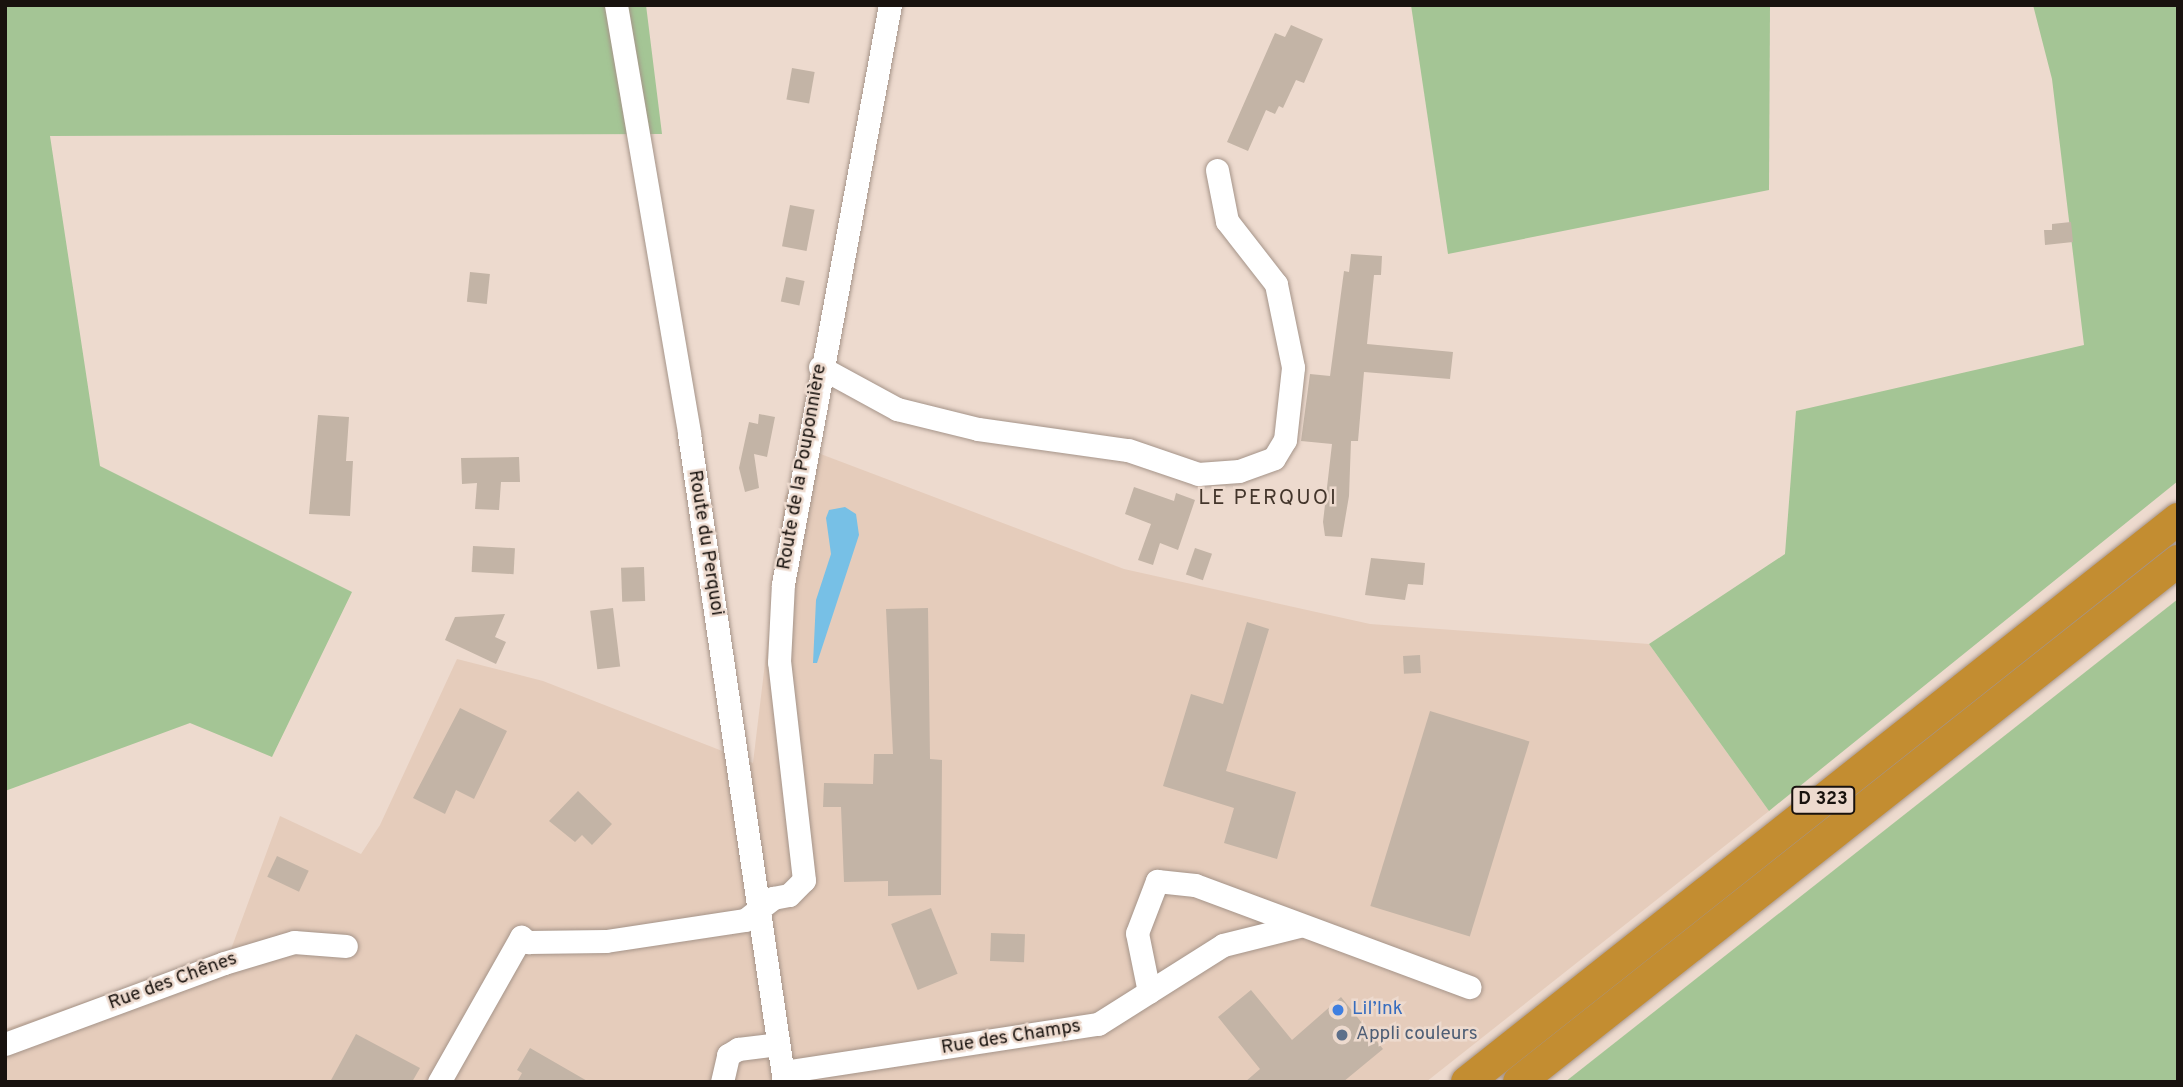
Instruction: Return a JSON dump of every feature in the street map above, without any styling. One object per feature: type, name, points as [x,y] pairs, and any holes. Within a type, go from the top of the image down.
[{"type":"highway","name":"D 323","points":[[1468,1082],[2178,519]]},
{"type":"highway","name":"D 323","points":[[1519,1082],[2178,561]]},
{"type":"street","name":"Route du Perquoi","points":[[616,5],[688,434],[783,1077]]},
{"type":"street","name":"Route de la Pouponnière","points":[[759,907],[789,895],[804,880],[779,662],[783,584],[820,368],[890,5]]},
{"type":"street","points":[[820,368],[897,409],[978,429],[1128,450],[1198,474],[1240,471],[1274,458],[1285,440],[1293,367],[1276,284],[1227,221],[1217,170]]},
{"type":"street","points":[[1149,992],[1137,933],[1157,881],[1195,885],[1298,926],[1470,988]]},
{"type":"street","points":[[439,1082],[521,937],[528,942],[607,941],[745,920],[759,907]]},
{"type":"street","name":"Rue des Champs","points":[[783,1077],[1098,1024],[1223,945],[1298,926]]},
{"type":"street","name":"Rue des Chênes","points":[[5,1044],[224,963],[294,942],[346,946]]},
{"type":"street","points":[[722,1082],[728,1055],[738,1049],[778,1045]]},
{"type":"shaded area","points":[[818,453],[1124,569],[1370,624],[1649,644],[1769,811],[1426,1082],[5,1082],[5,1029],[230,952],[280,816],[361,854],[380,825],[457,659],[543,681],[753,763],[785,496]]},
{"type":"green space","points":[[5,5],[646,5],[662,134],[50,136],[100,466],[352,592],[272,757],[190,723],[5,791]]},
{"type":"green space","points":[[1411,5],[1770,5],[1769,190],[1448,254]]},
{"type":"green space","points":[[2033,5],[2178,5],[2178,481],[1769,811],[1649,644],[1785,554],[1796,411],[2084,345],[2052,79]]},
{"type":"green space","points":[[2178,599],[2178,1082],[1565,1082]]},
{"type":"water","points":[[845,507],[856,514],[859,535],[817,663],[813,663],[816,600],[831,554],[826,518],[829,510]]},
{"type":"building","points":[[1291,25],[1323,39],[1304,83],[1296,80],[1283,108],[1279,106],[1275,114],[1266,110],[1248,151],[1227,142],[1275,33],[1285,37]]},
{"type":"building","points":[[792,68],[815,72],[809,104],[786,100]]},
{"type":"building","points":[[790,205],[815,210],[807,251],[782,246]]},
{"type":"building","points":[[2071,222],[2073,242],[2045,245],[2044,230],[2052,230],[2052,224]]},
{"type":"building","points":[[1351,254],[1382,256],[1381,275],[1374,275],[1367,344],[1453,352],[1450,379],[1364,372],[1358,441],[1351,441],[1349,496],[1342,537],[1325,536],[1323,522],[1332,444],[1301,441],[1310,374],[1330,376],[1344,271],[1349,272]]},
{"type":"building","points":[[470,272],[490,274],[487,304],[467,302]]},
{"type":"building","points":[[786,277],[805,281],[799,305],[781,301]]},
{"type":"building","points":[[759,414],[775,417],[767,457],[754,454],[759,488],[745,492],[739,468],[749,422],[758,424]]},
{"type":"building","points":[[318,415],[349,417],[346,461],[353,461],[350,516],[309,514]]},
{"type":"building","points":[[519,457],[520,482],[501,482],[499,510],[475,509],[477,483],[462,484],[461,458]]},
{"type":"building","points":[[1134,487],[1174,501],[1176,493],[1195,500],[1178,550],[1160,543],[1153,565],[1138,560],[1151,524],[1125,514]]},
{"type":"building","points":[[473,546],[515,548],[514,574],[472,572]]},
{"type":"building","points":[[1195,548],[1212,554],[1203,580],[1186,574]]},
{"type":"building","points":[[1371,558],[1425,563],[1423,585],[1408,584],[1405,600],[1365,595]]},
{"type":"building","points":[[644,567],[645,601],[622,602],[621,568]]},
{"type":"building","points":[[613,608],[620,667],[597,669],[590,611]]},
{"type":"building","points":[[928,608],[930,759],[942,760],[941,895],[888,896],[888,881],[844,882],[841,807],[823,807],[824,783],[873,784],[874,754],[893,754],[886,609]]},
{"type":"building","points":[[505,614],[495,637],[506,642],[496,664],[445,640],[455,617]]},
{"type":"building","points":[[1247,622],[1269,629],[1226,771],[1296,792],[1277,859],[1224,843],[1234,808],[1163,786],[1191,694],[1223,704]]},
{"type":"building","points":[[1420,655],[1421,673],[1404,674],[1403,656]]},
{"type":"building","points":[[460,708],[507,731],[474,799],[456,790],[445,814],[413,798]]},
{"type":"building","points":[[1430,711],[1529,741],[1470,936],[1370,906]]},
{"type":"building","points":[[578,791],[612,824],[592,845],[582,835],[575,842],[549,821]]},
{"type":"building","points":[[277,856],[309,871],[299,892],[267,877]]},
{"type":"building","points":[[931,908],[958,974],[918,990],[891,924]]},
{"type":"building","points":[[991,933],[1025,934],[1024,962],[990,961]]},
{"type":"building","points":[[1251,990],[1292,1040],[1341,997],[1383,1049],[1343,1082],[1245,1082],[1260,1069],[1218,1017]]},
{"type":"building","points":[[356,1034],[420,1068],[412,1082],[330,1082]]},
{"type":"building","points":[[530,1048],[589,1082],[517,1082],[522,1073],[517,1070]]},
{"type":"place","name":"Lil’Ink","points":[[1338,1010]]},
{"type":"place","name":"Appli couleurs","points":[[1342,1035]]},
{"type":"district","name":"LE PERQUOI","points":[[1268,499]]}]
